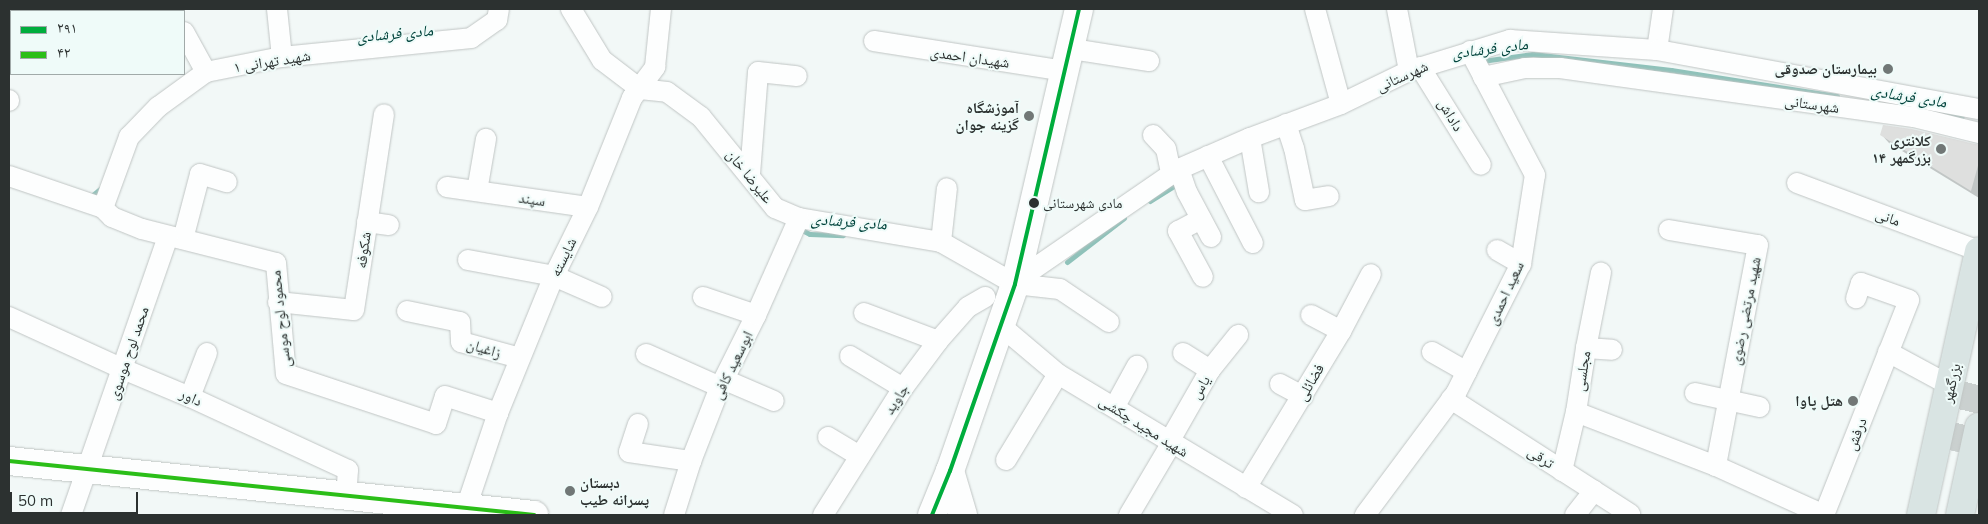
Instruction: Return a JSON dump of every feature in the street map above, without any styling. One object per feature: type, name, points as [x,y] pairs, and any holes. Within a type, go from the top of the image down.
[{"type":"main road","points":[[932,515],[950,471],[1016,283],[1080,9]]},
{"type":"main road","name":"بزرگمهر","points":[[1920,515],[1951,386],[1979,251]]},
{"type":"main road","points":[[1960,515],[1979,427]]},
{"type":"main road","points":[[9,461],[346,496],[380,508],[466,508],[517,514]]},
{"type":"main road","points":[[950,471],[963,515]]},
{"type":"street","points":[[45,9],[52,9]]},
{"type":"street","points":[[277,9],[282,57]]},
{"type":"street","name":"شهید تهرانی ۱","points":[[103,208],[129,137],[158,107],[206,72],[282,57],[471,38],[497,20],[499,9]]},
{"type":"street","points":[[571,9],[602,60],[640,89]]},
{"type":"street","name":"شایسته","points":[[466,508],[498,413],[519,383],[520,358],[554,276],[588,207],[632,98],[654,67],[661,9]]},
{"type":"street","points":[[1315,9],[1341,104]]},
{"type":"street","points":[[1397,9],[1414,68]]},
{"type":"street","points":[[1657,50],[1663,9]]},
{"type":"street","points":[[185,34],[206,72]]},
{"type":"street","points":[[1510,40],[1525,68]]},
{"type":"street","name":"شهرستانی","points":[[1016,283],[1175,171],[1250,138],[1341,104],[1414,68],[1510,40],[1657,50],[1979,109]]},
{"type":"street","name":"شهیدان احمدی","points":[[874,41],[1069,60],[1148,60]]},
{"type":"street","name":"سعید احمدی","points":[[1365,515],[1451,399],[1467,372],[1521,264],[1536,175],[1470,51]]},
{"type":"street","name":"داداش","points":[[1414,68],[1431,83],[1481,165]]},
{"type":"street","name":"شهرستانی","points":[[1483,77],[1525,68],[1560,68],[1914,117],[1979,133]]},
{"type":"street","points":[[750,174],[758,72],[797,76]]},
{"type":"street","name":"علیرضا خان","points":[[640,89],[667,92],[701,117],[750,174],[775,208],[798,218],[941,242],[1016,283]]},
{"type":"street","name":"شکوفه","points":[[278,302],[354,310],[384,114]]},
{"type":"street","points":[[1286,124],[1294,148],[1297,202],[1328,196]]},
{"type":"street","points":[[1153,135],[1166,149],[1175,171],[1211,238]]},
{"type":"street","points":[[1250,138],[1255,158],[1259,192]]},
{"type":"street","points":[[477,191],[486,139]]},
{"type":"street","points":[[1208,156],[1220,175],[1253,244]]},
{"type":"street","name":"محمد لوح موسوی","points":[[71,515],[123,369],[200,174],[228,182]]},
{"type":"street","name":"محمود لوح موسی","points":[[9,176],[103,208],[112,218],[175,237],[276,263],[278,302],[286,374],[436,424],[446,396],[498,413]]},
{"type":"street","name":"مانی","points":[[1796,183],[1979,251]]},
{"type":"street","name":"سپند","points":[[447,187],[588,207]]},
{"type":"street","points":[[941,242],[946,188]]},
{"type":"street","name":"ابوسعید کافی","points":[[674,515],[691,460],[723,383],[756,315],[798,218]]},
{"type":"street","points":[[1201,219],[1178,231],[1203,277]]},
{"type":"street","points":[[367,222],[389,225]]},
{"type":"street","name":"شهید مرتضی رضوی","points":[[1669,230],[1758,245],[1716,466]]},
{"type":"street","points":[[1497,250],[1521,264]]},
{"type":"street","points":[[468,260],[554,276],[602,297]]},
{"type":"street","name":"مجلسی","points":[[1562,471],[1576,412],[1601,272]]},
{"type":"street","name":"فضائلی","points":[[1246,488],[1303,396],[1311,363],[1341,331],[1371,274]]},
{"type":"street","points":[[1016,283],[1060,290],[1109,322]]},
{"type":"street","name":"درفش","points":[[1824,515],[1909,300],[1861,283],[1856,298]]},
{"type":"street","points":[[703,297],[756,315]]},
{"type":"street","name":"جاوید","points":[[823,515],[903,388],[938,341],[968,307],[985,297]]},
{"type":"street","name":"زاغیان","points":[[407,311],[460,322],[461,342],[520,358]]},
{"type":"street","points":[[864,313],[938,341]]},
{"type":"street","points":[[1311,315],[1341,331]]},
{"type":"street","name":"داور","points":[[9,317],[190,397],[348,470],[346,496]]},
{"type":"street","name":"شهید مجید چکشی","points":[[1001,326],[1058,374],[1115,406],[1168,442],[1293,515]]},
{"type":"street","name":"یاس","points":[[1129,515],[1168,450],[1168,442],[1210,370],[1238,335]]},
{"type":"street","points":[[1586,348],[1612,350]]},
{"type":"street","points":[[1432,352],[1467,372]]},
{"type":"street","points":[[1888,352],[1951,386]]},
{"type":"street","points":[[190,397],[207,353]]},
{"type":"street","points":[[646,354],[774,401]]},
{"type":"street","points":[[1183,354],[1210,370]]},
{"type":"street","points":[[850,356],[903,388]]},
{"type":"street","points":[[1115,406],[1137,366]]},
{"type":"street","points":[[1006,460],[1058,374]]},
{"type":"street","points":[[1280,384],[1303,396]]},
{"type":"street","points":[[1695,393],[1759,407]]},
{"type":"street","name":"ترقی","points":[[1451,399],[1630,514]]},
{"type":"street","points":[[1576,412],[1716,466],[1824,515]]},
{"type":"street","points":[[638,424],[630,452],[691,460]]},
{"type":"street","points":[[828,438],[860,456]]},
{"type":"street","points":[[1575,515],[1594,490]]},
{"type":"building","name":"کلانتری ۱۴ بزرگمهر","points":[[1883,125],[1912,129],[1979,145],[1979,162],[1971,191],[1880,135]]},
{"type":"waterway","name":"مادی فرشادی","points":[[1482,61],[1533,54],[1671,70],[1837,96]]},
{"type":"waterway","name":"مادی فرشادی","points":[[1934,112],[1962,117]]},
{"type":"waterway","name":"مادی فرشادی","points":[[1150,201],[1179,183]]},
{"type":"waterway","name":"مادی فرشادی","points":[[89,198],[104,186]]},
{"type":"waterway","name":"مادی فرشادی","points":[[1067,262],[1124,218]]},
{"type":"waterway","name":"مادی فرشادی","points":[[798,228],[810,234],[843,235]]},
{"type":"tunnel","points":[[1962,453],[1979,378]]},
{"type":"transit line","name":"۲۹۱","points":[[932,515],[950,471],[1015,284],[1079,9]]},
{"type":"transit line","name":"۴۲","points":[[9,461],[534,515]]},
{"type":"place","name":"بیمارستان صدوقی","points":[[1888,69]]},
{"type":"place","name":"آموزشگاه گزینه جوان","points":[[1029,116]]},
{"type":"place","name":"کلانتری ۱۴ بزرگمهر","points":[[1941,149]]},
{"type":"place","name":"مادی شهرستانی","points":[[1034,203]]},
{"type":"place","name":"هتل پاوا","points":[[1853,401]]},
{"type":"place","name":"دبستان پسرانه طیب","points":[[570,491]]}]
